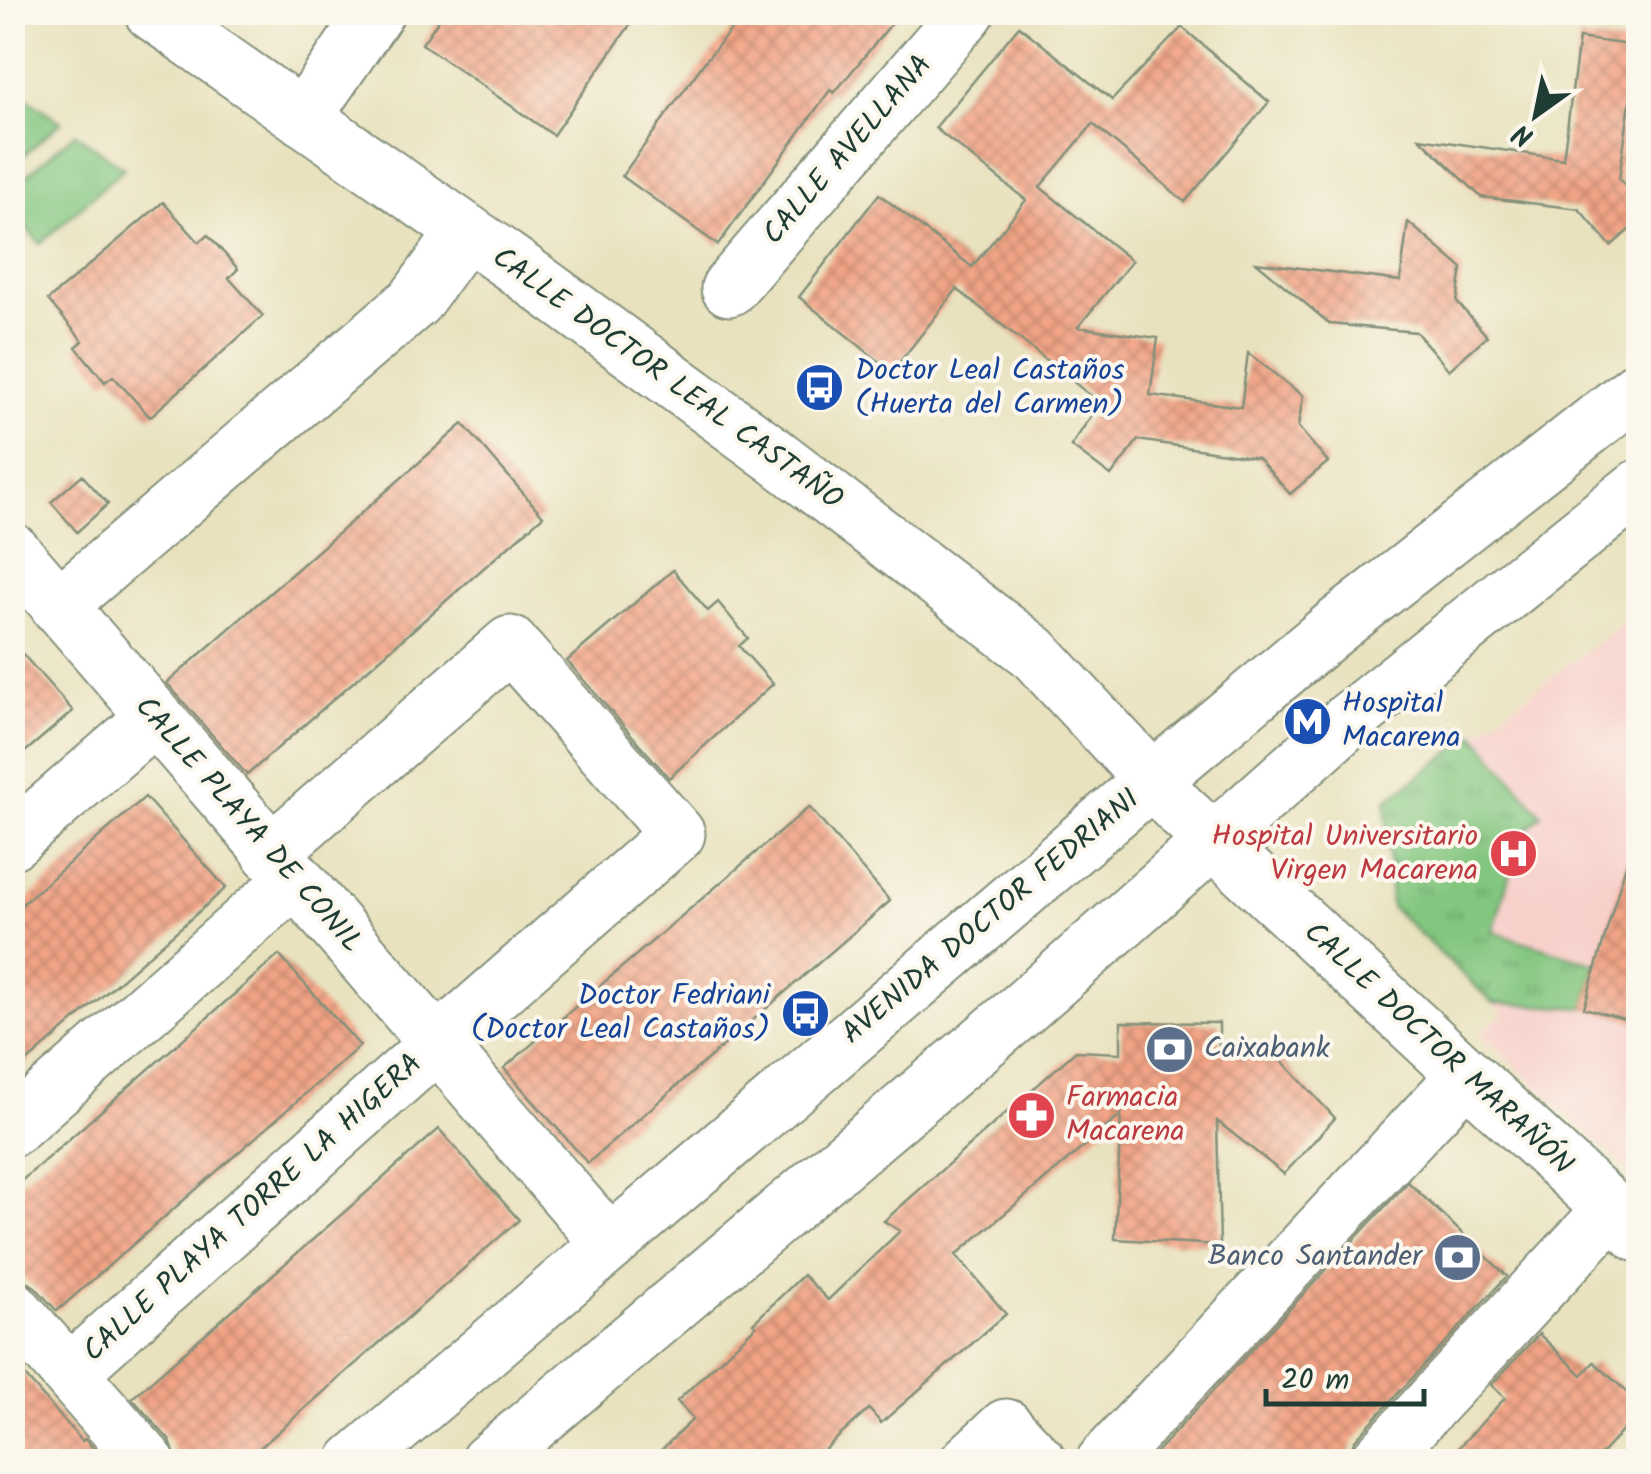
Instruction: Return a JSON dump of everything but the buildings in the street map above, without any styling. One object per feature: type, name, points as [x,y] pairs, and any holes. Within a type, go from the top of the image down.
[{"type":"street","name":"CALLE DOCTOR LEAL CASTAÑO","points":[[152,12],[774,455],[1033,652],[1151,781]]},
{"type":"street","points":[[303,118],[376,12]]},
{"type":"street","name":"CALLE AVELLANA","points":[[730,288],[967,12]]},
{"type":"street","points":[[58,606],[414,301],[466,232]]},
{"type":"street","name":"AVENIDA DOCTOR FEDRIANI","points":[[355,1462],[1151,781],[1334,628],[1638,389]]},
{"type":"street","points":[[488,1462],[1026,1006],[1349,720],[1638,488]]},
{"type":"street","name":"CALLE PLAYA DE CONIL","points":[[12,551],[610,1244]]},
{"type":"street","name":"CALLE PLAYA TORRE LA HIGERA","points":[[69,1373],[677,834],[510,644],[282,866]]},
{"type":"street","points":[[12,841],[155,718]]},
{"type":"street","name":"CALLE DOCTOR MARAÑÓN","points":[[1151,781],[1625,1222]]},
{"type":"street","points":[[12,1128],[282,866]]},
{"type":"street","points":[[1104,1462],[1466,1075]]},
{"type":"street","points":[[1377,1462],[1625,1222]]},
{"type":"street","points":[[12,1308],[147,1462]]},
{"type":"street","points":[[968,1462],[1006,1426],[1039,1462]]},
{"type":"shaded area","name":"Hospital Universitario Virgen Macarena","points":[[1638,612],[1638,1179],[1479,1033],[1504,1014],[1391,907],[1386,801]]},
{"type":"green space","points":[[13,88],[61,122],[13,165]]},
{"type":"green space","points":[[75,133],[124,168],[40,244],[13,212],[13,187]]},
{"type":"green space","points":[[1475,734],[1542,815],[1521,835],[1493,932],[1597,964],[1584,1008],[1493,1003],[1391,907],[1386,801]]},
{"type":"place","name":"Doctor Leal Castaños (Huerta del Carmen)","points":[[820,388]]},
{"type":"place","name":"Hospital Macarena","points":[[1307,721]]},
{"type":"place","name":"Hospital Universitario Virgen Macarena","points":[[1513,854]]},
{"type":"place","name":"Doctor Fedriani (Doctor Leal Castaños)","points":[[805,1013]]},
{"type":"place","name":"Caixabank","points":[[1169,1049]]},
{"type":"place","name":"Farmacia Macarena","points":[[1031,1115]]},
{"type":"place","name":"Banco Santander","points":[[1457,1257]]}]
